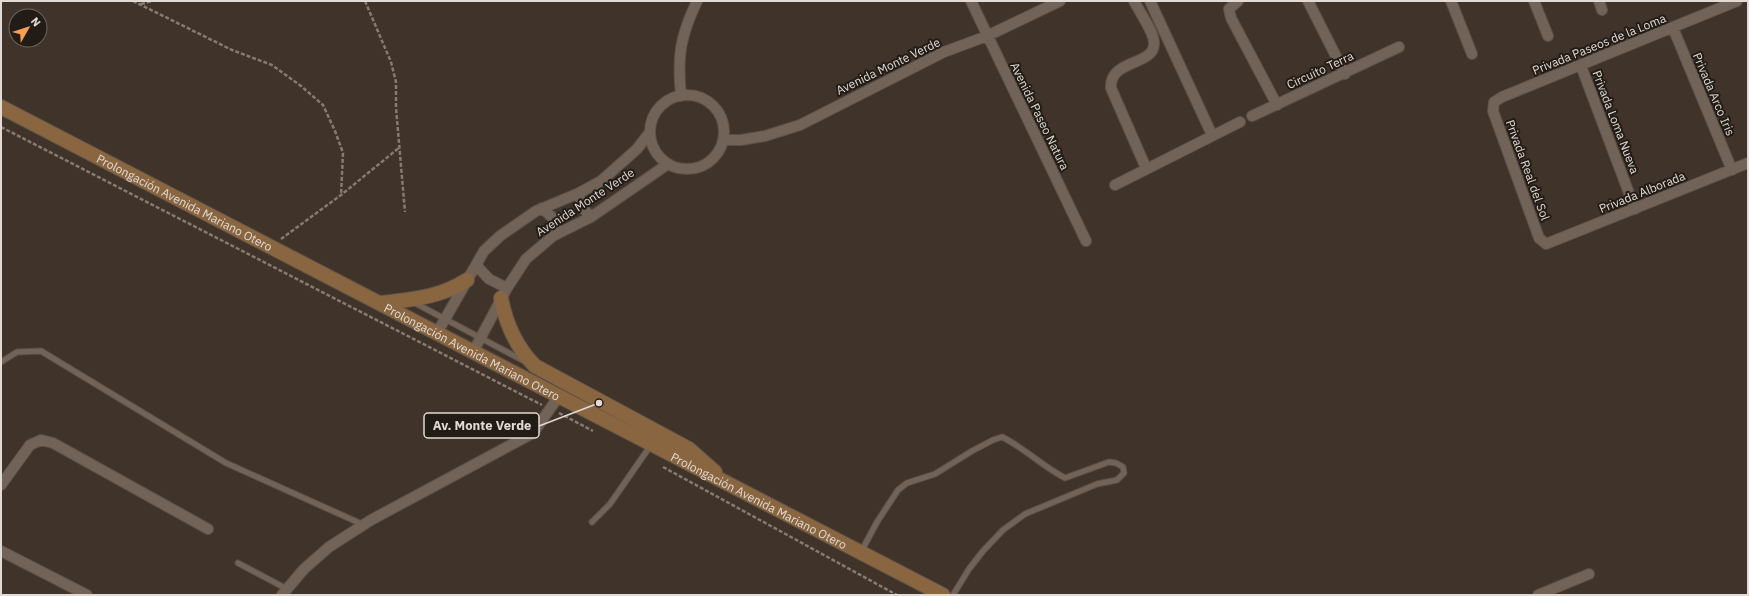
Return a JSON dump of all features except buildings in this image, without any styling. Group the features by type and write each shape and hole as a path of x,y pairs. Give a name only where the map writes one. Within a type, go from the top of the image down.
{"street":[{"path":"680,96 679,53 683,34 697,1"},
{"name":"Avenida Paseo Natura","path":"971,1 1086,241"},
{"name":"Avenida Monte Verde","path":"724,140 741,140 765,136 800,125 944,52 987,36 1060,1"},
{"path":"1134,1 1154,38 1154,46 1147,56 1118,71 1112,80 1111,88 1146,168"},
{"path":"1150,1 1212,135"},
{"path":"1238,1 1229,9 1231,18 1277,105"},
{"path":"1308,1 1345,74"},
{"path":"1451,1 1472,54"},
{"path":"1534,1 1548,36"},
{"name":"Privada Paseos de la Loma","path":"1494,102 1502,97 1737,1"},
{"name":"Privada Arco Iris","path":"1673,28 1732,170"},
{"name":"Circuito Terra","path":"1252,116 1399,48"},
{"name":"Privada Loma Nueva","path":"1581,66 1635,209"},
{"path":"688,95 702,98 714,107 722,119 724,140 717,154 712,160 698,168 683,169 668,164 655,151 651,139 651,125 657,111 667,101 680,96 688,95"},
{"name":"Privada Real del Sol","path":"1494,102 1493,111 1539,238 1546,244"},
{"name":"Prolongación Avenida Mariano Otero","path":"1,107 381,303 726,484 943,595"},
{"path":"1114,185 1240,122"},
{"name":"Avenida Monte Verde","path":"436,333 484,251 500,236 520,221 542,208 579,193 601,181 637,149 650,132"},
{"name":"Privada Alborada","path":"1546,244 1748,163"},
{"name":"Avenida Monte Verde","path":"473,352 504,293 526,259 540,246 557,234 591,217 668,164"},
{"path":"579,193 581,206 591,217"},
{"path":"542,208 554,219 557,234"},
{"path":"476,265 504,293 505,318 512,337 524,356 535,366 689,448 726,484"},
{"path":"381,303 440,294 467,280"},
{"path":"284,592 304,569 329,547 364,524 533,433 549,408 559,396"},
{"path":"1,485 30,445 41,440 53,443 208,529"},
{"path":"1,551 87,595"},
{"path":"1538,595 1563,590 1589,574"}],"lane":[{"path":"408,300 535,366"},
{"path":"1,362 16,352 41,351 226,463 364,524"},
{"path":"861,553 877,522 898,490 907,483 935,474 972,451 997,438 1002,437 1011,441 1047,468 1064,478 1109,462 1116,463 1123,468 1124,473 1117,480 1097,484 1038,508 1019,518 1003,530 983,551 969,569 953,595"},
{"path":"592,522 610,504 652,444"},
{"path":"238,563 284,592"}],"path":[{"path":"133,1 232,50 272,65 301,86 323,105 336,130 343,153 341,195"},
{"path":"140,4 152,1"},
{"path":"364,1 391,62 396,82 396,108 405,212"},
{"path":"1,128 596,432"},
{"path":"271,246 341,195 400,147"},
{"path":"644,456 898,595"}],"place":[{"name":"Av. Monte Verde","path":"599,403"}]}
